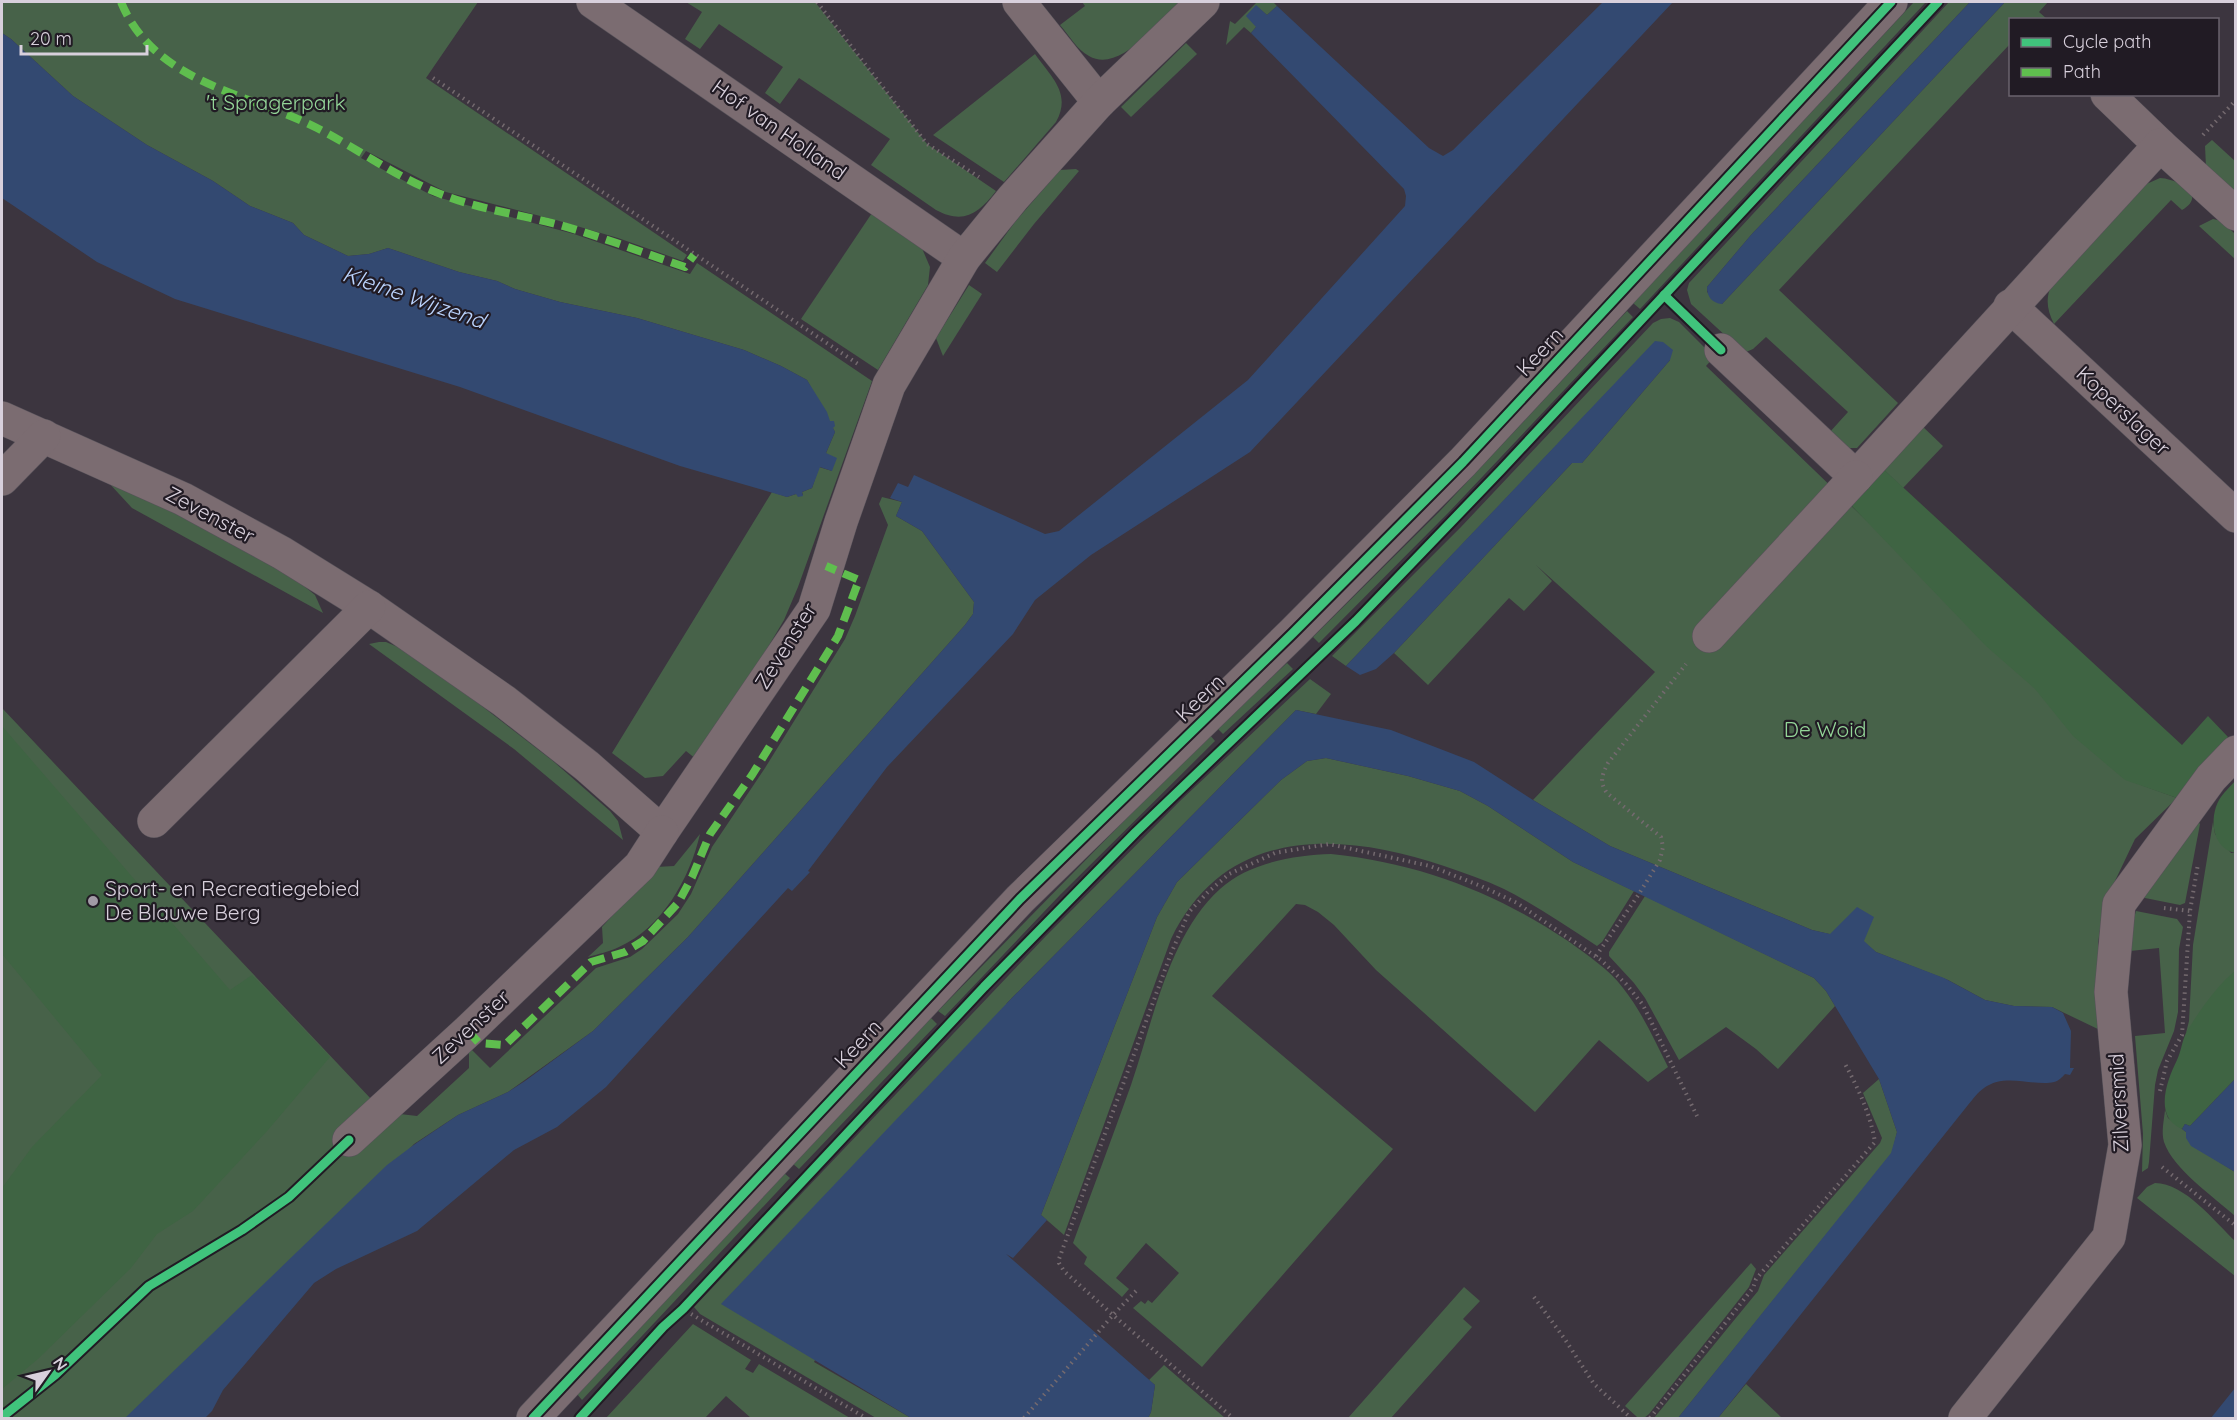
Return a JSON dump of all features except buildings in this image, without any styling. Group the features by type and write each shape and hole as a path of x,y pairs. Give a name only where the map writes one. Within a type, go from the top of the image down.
{"street":[{"name":"Hof van Holland","path":"593,2 964,258"},
{"path":"1019,2 1099,102"},
{"path":"889,385 964,258 1013,198 1099,102 1203,2"},
{"name":"Keern","path":"533,1419 1020,899 1293,633 1463,462 1891,2"},
{"path":"2109,96 2235,214"},
{"path":"1709,636 2010,306 2169,154"},
{"name":"Koperslager","path":"2010,306 2235,516"},
{"path":"1721,350 1856,477"},
{"name":"Zevenster","path":"349,1140 468,1031 640,866 814,609 889,385"},
{"name":"Zevenster","path":"2,418 183,499 282,553 369,607 504,701 587,766 662,832"},
{"path":"2,479 44,436"},
{"path":"154,821 369,607"},
{"name":"Zilversmid","path":"1965,1419 2109,1237 2125,1145 2111,992 2119,904 2227,760"}],"path":[{"path":"817,2 927,144 1013,198"},
{"path":"433,78 889,385"},
{"path":"2169,154 2235,100"},
{"path":"1596,956 1660,860 1663,848 1661,837 1607,794 1602,786 1601,778 1608,763 1709,636"},
{"path":"1233,1419 1113,1315 1064,1271 1059,1263 1170,956 1189,912 1229,874 1275,853 1329,844 1430,866 1481,885 1517,903 1596,956 1626,984 1643,1005 1697,1116"},
{"path":"2160,1102 2167,1061 2182,1035 2190,911 2199,855"},
{"path":"1650,1419 1753,1288 1756,1279 1875,1142 1872,1124 1861,1094 1844,1062"},
{"path":"2161,1158 2162,1169 2235,1226"},
{"path":"1024,1419 1136,1291"},
{"path":"1534,1297 1594,1384 1631,1419"},
{"path":"691,1300 679,1312 866,1419"}],"green space":[{"name":"'t Spragerpark","path":"2,2 478,2 426,78 687,255 683,261 618,238 446,192 366,151 361,158 433,196 574,234 690,274 697,263 872,381 784,620 696,759 686,751 663,776 645,778 612,753 772,492 787,497 796,494 803,495 802,492 812,488 819,467 832,471 826,453 835,432 807,380 744,350 637,318 560,302 388,248 369,254 348,256 304,235 293,223 250,206 213,181 147,145 73,96 2,33"},
{"path":"686,2 815,2 927,144 996,191 977,211 970,214 955,216 936,210 871,165 890,139 799,78 780,104 765,93 783,67 719,24 700,49 685,39 702,12"},
{"path":"1082,2 1179,2 1150,32 1126,52 1101,60 1081,50 1060,25 1085,6"},
{"path":"1257,2 1273,2 1277,6 1267,15 1256,6 1256,27 1251,33 1244,27 1226,45 1230,21 1235,24"},
{"path":"1914,2 1926,2 1640,309 1633,303"},
{"path":"1949,2 1970,2 1751,235 1707,287 1707,292 1722,304 2005,2 2048,2 2039,12 2046,18 2009,18 2009,45 1779,290 1898,403 1857,448 1847,448 1829,433 1848,412 1766,337 1753,349 1746,352 1740,349 1691,304 1687,290 1689,283"},
{"path":"1186,43 1197,54 1131,117 1121,107"},
{"path":"1035,54 1058,86 1062,102 1060,112 1056,122 1004,182 933,135"},
{"path":"2212,140 2235,161 2235,194 2206,167 2205,146"},
{"path":"1076,169 1079,171 997,272 985,263 1015,222 1060,170"},
{"path":"2160,178 2175,181 2188,189 2192,199 2189,204 2182,210 2171,200 2054,324 2048,304 2048,294 2052,284 2142,186"},
{"path":"872,213 921,246 930,267 928,285 878,370 801,319"},
{"path":"2213,219 2222,221 2235,234 2235,259 2199,226"},
{"path":"969,285 982,294 943,356 936,338"},
{"path":"1627,311 1633,317 1450,511 1319,643 1313,637 1439,512"},
{"name":"De Woid","path":"1670,318 1679,322 1714,357 1706,366 2141,785 2177,798 2135,839 2104,904 2098,943 2102,1031 2052,1007 2014,1006 1985,1000 1948,980 1876,952 1864,942 1812,930 1610,846 1533,800 1655,672 1536,565 1552,581 1524,611 1509,598 1428,685 1394,653 1572,463 1582,463 1670,360 1655,342 1346,666 1332,656 1461,527 1653,323"},
{"path":"1921,425 1943,446 1903,488 1880,466"},
{"path":"1880,466 2182,745 2208,716 2228,737 2177,798 2125,780 2073,736 2035,689 1986,646 1848,502"},
{"path":"108,482 188,518 299,582 315,595 323,613 132,508"},
{"name":"Sport- en Recreatiegebied De Blauwe Berg","path":"882,497 902,502 896,516 922,531 974,602 973,614 688,937 593,1031 508,1092 458,1115 414,1144 162,1418 2,1418 2,708 389,1118 400,1114 417,1116 469,1068 469,1050 471,1049 490,1068 596,968 630,957 642,949 678,914 691,894 712,847 765,768 845,639 888,525 879,504"},
{"path":"386,642 400,648 443,676 553,761 610,811 618,821 623,840 514,749 369,644"},
{"path":"1287,663 1293,669 1223,734 1217,728"},
{"path":"1310,679 1331,694 1316,714 1296,710 1007,1003 814,1362 911,1418 876,1418 700,1314 694,1307 1045,937 1180,801"},
{"path":"2,726 230,990 252,975 330,1057 268,1130 193,1211 157,1234 131,1268 38,1359 2,1389 2,1188 32,1147 102,1075 2,954"},
{"path":"1209,734 1215,741 1060,895 945,1016 938,1011"},
{"path":"1326,758 1408,776 1460,791 1488,806 1573,862 1634,891 1602,942 1597,946 1516,895 1474,877 1405,854 1366,847 1327,844 1290,847 1254,857 1222,875 1194,902 1171,939 1064,1235 1041,1215 1157,917 1177,882 1281,780 1307,761"},
{"path":"2235,781 2235,853 2227,850 2217,839 2214,815 2219,800"},
{"path":"2198,821 2200,824 2185,903 2180,905 2140,897"},
{"path":"2213,822 2215,834 2231,853 2235,853 2235,971 2186,1033 2189,1021 2193,945"},
{"path":"700,834 689,868 672,900 661,914 648,928 634,938 615,949 588,957 603,943 602,927 656,867 674,866"},
{"path":"1331,854 1394,864 1455,882 1512,908 1568,941 1604,968 1630,997 1668,1067 1648,1082 1599,1040 1535,1112 1376,970 1334,925 1318,912 1305,905 1296,904 1212,996 1393,1149 1202,1367 1133,1308 1141,1301 1145,1304 1148,1300 1152,1303 1179,1273 1146,1243 1116,1278 1129,1289 1122,1297 1084,1264 1087,1257 1073,1243 1131,1085 1155,1007 1175,954 1202,908 1231,880 1258,867 1302,856"},
{"path":"1645,896 1814,978 1826,991 1835,1006 1778,1069 1726,1027 1679,1060 1645,998 1609,956 1609,952"},
{"path":"2136,911 2177,919 2183,927 2179,949 2178,1012 2174,1031 2158,1070 2149,1162 2148,1168 2142,1172 2143,1134 2135,1036 2165,1033 2159,948 2130,951 2131,929"},
{"path":"2235,971 2235,1079 2190,1126 2185,1124 2182,1129 2173,1123 2165,1107 2169,1078 2191,1025 2215,991"},
{"path":"931,1018 937,1024 799,1169 792,1163"},
{"path":"1879,1079 1897,1132 1892,1153 1678,1418 1654,1418 1758,1291 1764,1275 1880,1143 1882,1138 1863,1093"},
{"path":"2165,1110 2168,1118 2186,1132 2192,1145 2235,1172 2235,1216 2185,1172 2169,1152 2163,1134"},
{"path":"784,1173 790,1178 582,1400 577,1394"},
{"path":"2155,1183 2177,1189 2188,1196 2235,1241 2235,1276 2137,1198 2147,1187"},
{"path":"1751,1263 1756,1269 1749,1287 1649,1414 1644,1418 1637,1417 1625,1406"},
{"path":"1464,1287 1480,1301 1463,1319 1472,1327 1391,1418 1348,1418"},
{"path":"693,1324 751,1360 745,1369 753,1373 759,1364 850,1418 751,1418 726,1396 705,1418 606,1418"},
{"path":"1164,1365 1225,1418 1148,1418 1155,1385 1149,1380"},
{"path":"1746,1384 1782,1418 1718,1418"}],"water":[{"path":"1603,2 1673,2 1250,452 1091,555 1035,600 1013,634 887,767 808,871 810,872 792,891 788,888 606,1087 557,1127 514,1150 417,1231 336,1269 314,1283 223,1390 212,1411 205,1418 125,1418 387,1165 458,1115 508,1092 525,1081 593,1031 688,937 965,625 973,614 974,602 922,531 896,516 902,502 890,498 898,483 908,487 914,475 1045,534 1059,531 1248,380 1405,206 1404,189 1251,33 1256,27 1246,16 1256,5 1267,15 1277,6 1429,148 1443,156 1453,150"},
{"path":"1970,2 2005,2 1722,304 1713,301 1709,297 1707,287 1751,235"},
{"name":"Kleine Wijzend","path":"2,33 73,96 147,145 213,181 250,206 293,223 304,235 348,256 369,254 388,248 560,302 637,318 744,350 781,366 807,380 830,421 834,421 835,432 826,453 837,458 832,471 820,467 812,488 802,492 803,496 798,497 796,494 787,497 680,466 460,387 175,299 97,262 2,198"},
{"path":"1655,341 1663,342 1673,350 1670,360 1582,463 1572,463 1394,653 1376,669 1360,675 1346,666"},
{"path":"1296,710 1391,730 1474,762 1610,846 1812,930 1830,934 1857,907 1874,917 1864,941 1876,952 1944,978 1985,1000 2014,1006 2052,1007 2063,1013 2071,1031 2070,1068 2074,1068 2070,1075 2065,1074 2054,1082 2010,1080 1992,1083 1984,1088 1718,1418 1678,1418 1891,1153 1897,1132 1879,1079 1826,991 1814,978 1573,862 1488,806 1460,791 1408,776 1326,758 1307,761 1281,780 1177,882 1157,917 1041,1215 1047,1220 1013,1258 1006,1254 1155,1385 1148,1418 911,1418 721,1304 1007,1003"},
{"path":"2235,1079 2235,1172 2191,1146 2186,1138 2186,1132 2182,1129 2185,1124 2190,1126"},
{"path":"2235,1388 2235,1418 2211,1418"}],"marked path":[{"path":"121,2 136,29 156,51 179,68 205,82 317,128 429,189 474,205 576,230 685,267 694,255"},
{"path":"468,1031 479,1043 505,1045 591,962 625,952 643,941 678,903 710,834 752,775 838,636 859,580 826,566"}],"cycle path":[{"path":"533,1418 1020,899 1293,633 1463,462 1891,2"},
{"path":"580,1418 984,987 1136,832 1356,621 1501,470 1938,2"},
{"path":"1664,295 1721,350"},
{"path":"2,1417 55,1375 149,1286 242,1230 289,1197 349,1140"}],"place":[{"name":"Sport- en Recreatiegebied De Blauwe Berg","path":"93,901"}]}
